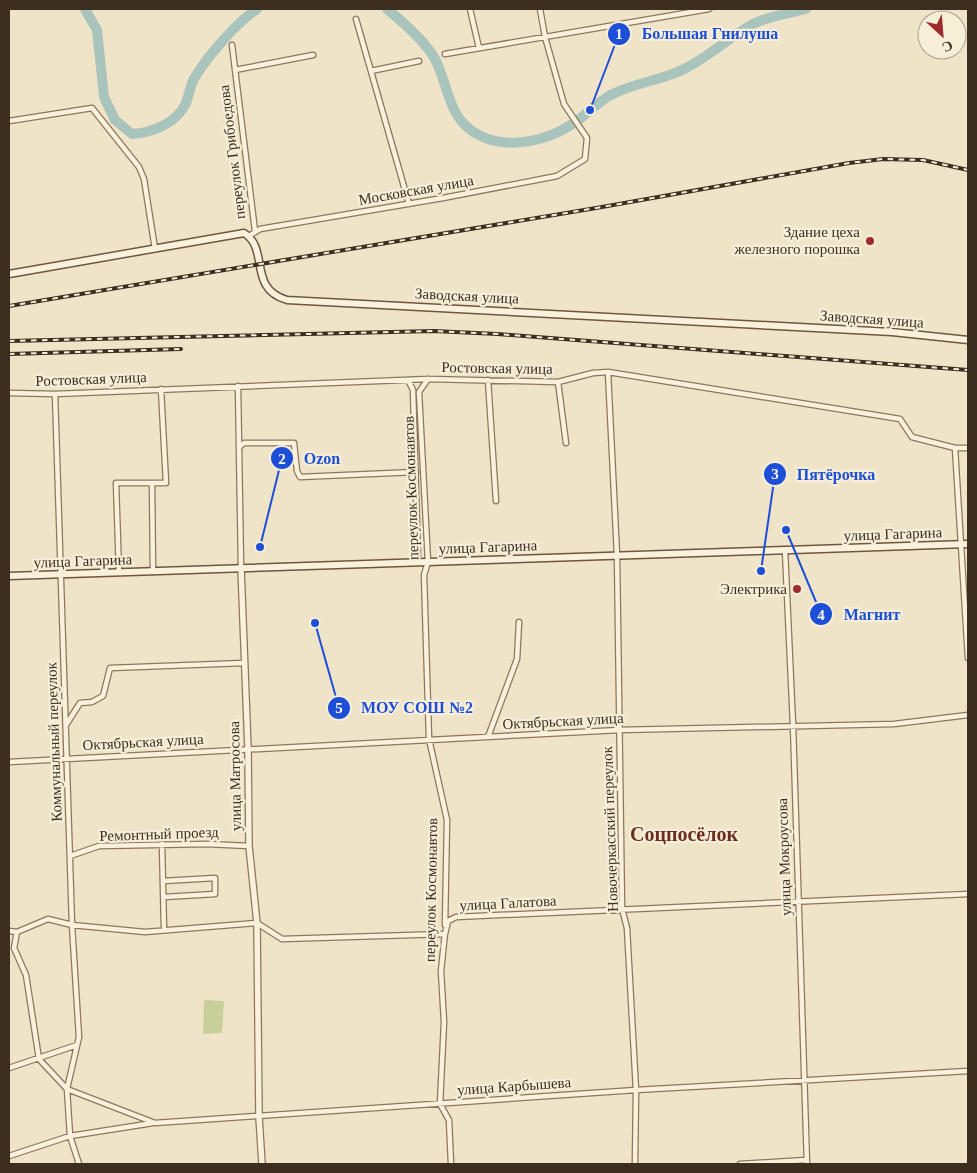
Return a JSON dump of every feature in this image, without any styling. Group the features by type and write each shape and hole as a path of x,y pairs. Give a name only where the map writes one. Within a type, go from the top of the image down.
{"main road":[{"path":"9,274 238,233 249,236"},
{"name":"Заводская улица","path":"249,236 268,288 280,298 296,301 892,332 968,340"},
{"name":"улица Гагарина","path":"9,576 965,544"}],"street":[{"path":"470,9 479,48"},
{"path":"540,9 545,37"},
{"path":"445,54 710,9"},
{"path":"356,19 408,204"},
{"name":"Московская улица","path":"249,236 255,231 557,176 585,158 586,138 564,104 545,37"},
{"name":"переулок Грибоедова","path":"232,45 255,231"},
{"name":"переулок Грибоедова","path":"235,70 313,55"},
{"path":"371,71 419,60"},
{"path":"9,121 92,108 139,167 144,179 155,249"},
{"name":"Ростовская улица","path":"9,393 55,394 408,380 558,382 593,373 608,372 900,419 912,437 955,448 968,448"},
{"name":"Новочеркасский переулок","path":"608,372 617,555 622,909 627,928 636,1090 635,1164"},
{"path":"408,380 413,390 418,562"},
{"name":"переулок Космонавтов","path":"428,380 419,392 428,562 424,575 429,739 447,820 445,934 441,971 444,1022 440,1104 449,1120 451,1164"},
{"path":"488,380 496,501"},
{"path":"558,382 566,443"},
{"name":"улица Матросова","path":"238,386 249,846 257,923 259,1117 262,1164"},
{"path":"119,572 116,483 166,482 161,389"},
{"name":"Коммунальный переулок","path":"55,394 72,925 79,1037 67,1088 70,1136 79,1164"},
{"path":"239,447 244,443 294,443 297,471 300,477 416,472"},
{"path":"955,448 965,544 968,658"},
{"path":"152,483 153,572"},
{"name":"улица Мокроусова","path":"785,550 806,1079 806,1162"},
{"path":"488,737 517,659 520,622"},
{"path":"66,726 80,703 92,702 103,696 110,668 244,663"},
{"name":"Октябрьская улица","path":"9,762 620,730 894,724 968,715"},
{"path":"162,844 164,930"},
{"name":"Ремонтный проезд","path":"70,856 100,846 162,844 249,846"},
{"path":"163,881 216,878 215,894 164,897"},
{"name":"улица Галатова","path":"445,934 448,921 456,917 968,894"},
{"path":"9,931 18,932 48,919 72,925 145,932 257,923 282,938 445,934"},
{"path":"18,932 14,948 26,975 38,1059 67,1088"},
{"path":"9,1068 77,1045"},
{"name":"улица Карбышева","path":"67,1088 155,1123 806,1079 968,1072"},
{"path":"9,1156 70,1136 155,1123"},
{"path":"740,1164 806,1162"}],"green space":[{"path":"204,1000 224,1001 222,1033 203,1034"}],"waterway":[{"path":"85,9 97,30 104,97 115,120 132,134 156,129 177,116 186,103 193,80 207,59 223,40 257,9"},
{"path":"387,9 414,33 432,54 460,120 478,135 492,140 507,142 522,142 552,135 578,120 611,95 673,74 692,65 755,23 806,9"}],"railway":[{"path":"9,306 602,207 849,163 883,159 923,160 968,170"},
{"path":"9,341 434,331 497,334 968,370"},
{"path":"9,354 181,349"}],"place":[{"name":"Большая Гнилуша","path":"590,110"},
{"name":"Здание цеха железного порошка","path":"870,241"},
{"name":"Магнит","path":"786,530"},
{"name":"Ozon","path":"260,547"},
{"name":"Пятёрочка","path":"761,571"},
{"name":"Электрика","path":"797,589"},
{"name":"МОУ СОШ №2","path":"315,623"}],"district":[{"name":"Соцпосёлок","path":"684,834"}]}
